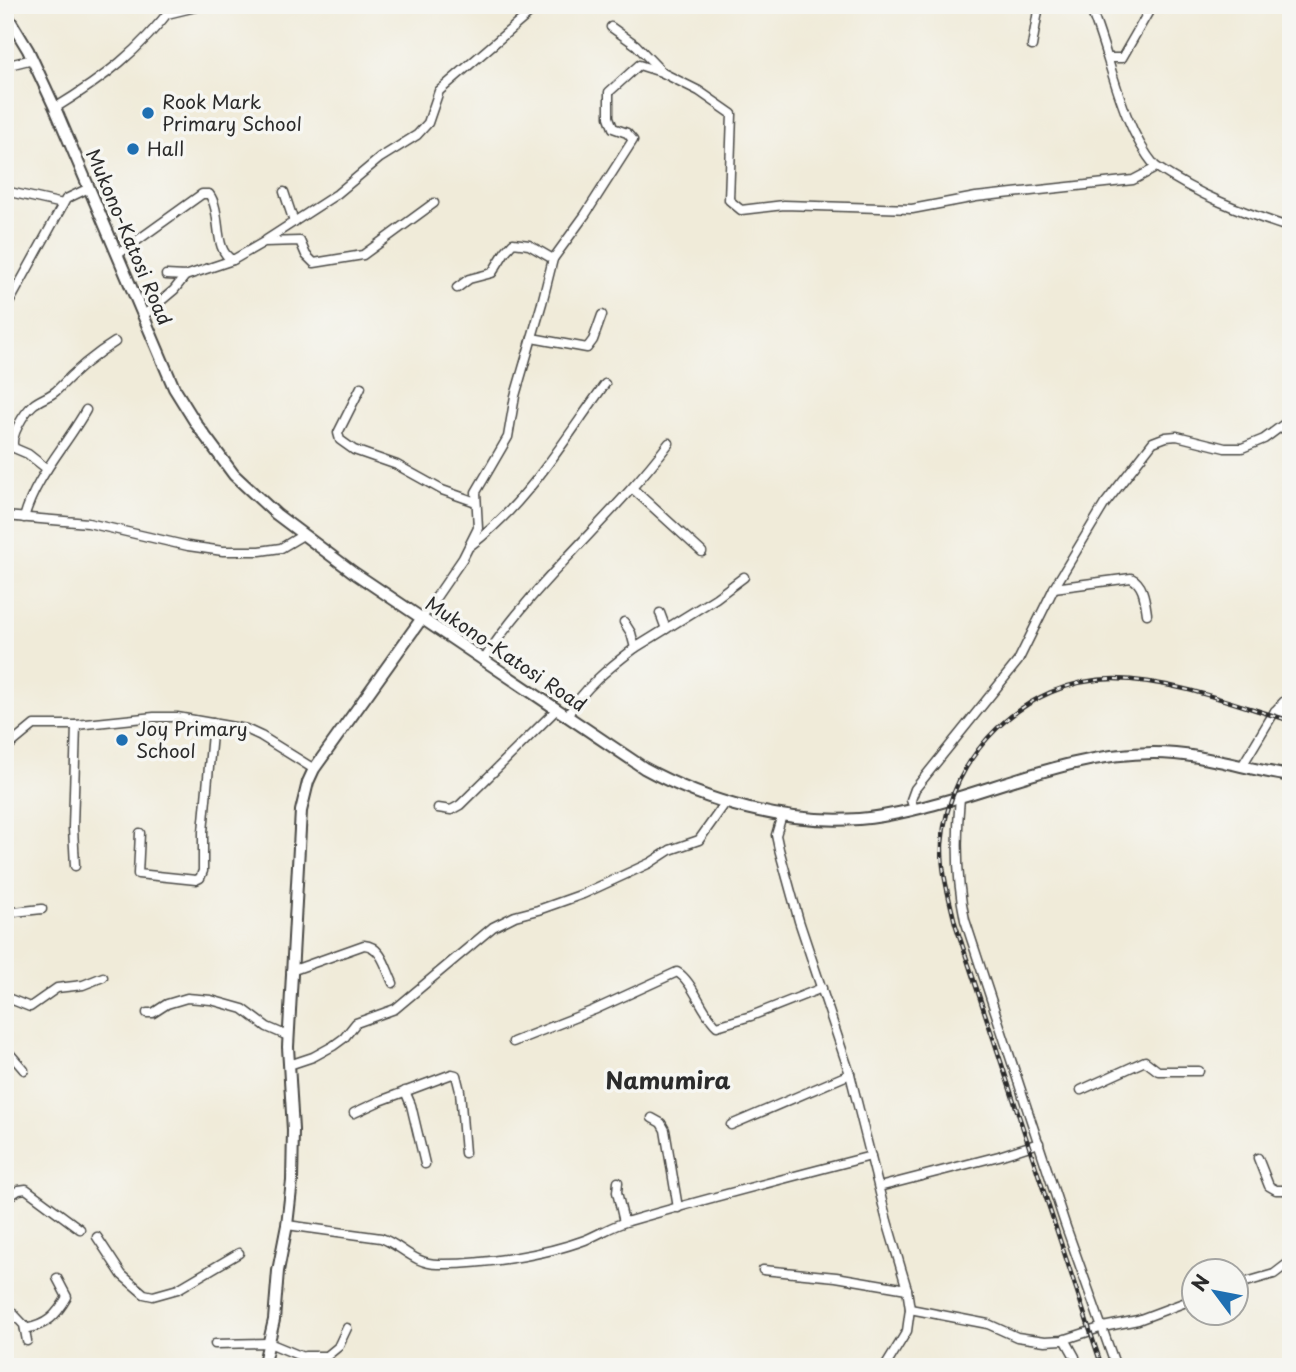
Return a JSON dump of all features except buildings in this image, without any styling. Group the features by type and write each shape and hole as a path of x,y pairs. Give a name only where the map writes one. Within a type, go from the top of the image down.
{"main road":[{"name":"Mukono-Katosi Road","path":"5,12 33,60 55,108 174,388 212,447 234,475 303,535 483,661 668,781 726,802 782,815 848,819 886,816 960,797 1055,767 1126,755 1154,753 1186,756 1291,776"},
{"path":"263,1367 274,1320 294,1154 288,1035 300,811 304,792 314,769 422,618"}],"street":[{"path":"55,108 89,87 127,58 144,43 174,5"},
{"path":"167,14 204,5"},
{"path":"1032,46 1039,5"},
{"path":"1089,5 1125,111 1148,158 1155,166 1207,197 1236,210 1291,228"},
{"path":"1108,58 1122,58 1150,5"},
{"path":"166,275 185,276 233,260 294,222 424,128 439,91 538,6"},
{"path":"611,27 636,45 663,73"},
{"path":"5,66 33,60"},
{"path":"422,618 478,528 476,492 508,437 514,396 553,259 633,140 627,133 613,128 609,117 609,92 639,65 663,73 699,91 732,114 729,200 741,210 784,205 912,209 976,197 1133,180 1155,166"},
{"path":"5,310 63,204 69,196 89,188"},
{"path":"5,191 63,204"},
{"path":"284,192 294,222"},
{"path":"117,256 191,200 206,194 215,202 222,249 227,257 233,260"},
{"path":"264,242 300,241 306,255 314,263 355,257 369,251 434,203"},
{"path":"457,288 469,279 492,273 513,243 529,245 553,259"},
{"path":"143,316 185,276"},
{"path":"532,338 587,348 593,340 602,315"},
{"path":"47,469 28,454 14,449 13,438 35,403 52,394 74,372 115,342"},
{"path":"468,548 511,509 605,384"},
{"path":"361,387 338,433 345,445 397,464 442,489 476,502"},
{"path":"24,518 47,469 86,410"},
{"path":"914,809 911,800 915,789 1018,661 1054,588 1104,505 1153,442 1177,436 1225,448 1242,448 1264,439 1291,419"},
{"path":"483,661 516,615 633,489 669,443"},
{"path":"633,489 702,552"},
{"path":"5,516 88,523 188,547 223,551 281,548 303,535"},
{"path":"567,717 574,705 599,678 635,648 744,577"},
{"path":"1054,588 1131,578 1138,581 1142,589 1147,614"},
{"path":"660,613 666,629"},
{"path":"624,622 631,633 635,648"},
{"path":"1242,766 1276,711 1291,694"},
{"path":"438,808 452,810 460,805 556,710"},
{"path":"1276,711 1291,715"},
{"path":"5,749 34,724 76,725 164,716 237,726 261,736 314,769"},
{"path":"140,833 138,874 200,878 203,870 203,832 213,723"},
{"path":"75,866 73,828 76,725"},
{"path":"960,797 956,851 958,885 965,920 1065,1224 1116,1367"},
{"path":"289,1065 313,1057 333,1046 344,1038 356,1023 394,1009 493,927 515,916 538,911 583,894 650,863 670,850 699,841 726,802"},
{"path":"782,815 776,835 779,849 850,1074 908,1289 910,1309 907,1331 885,1367"},
{"path":"5,913 42,909"},
{"path":"291,971 370,945 378,951 393,983"},
{"path":"513,1042 594,1010 677,972 683,975 695,998 717,1026 740,1020 822,988"},
{"path":"5,998 30,1007 57,988 83,985 103,977"},
{"path":"147,1013 153,1013 167,1004 187,998 211,1000 243,1009 267,1027 288,1035"},
{"path":"5,1048 24,1070"},
{"path":"1081,1090 1145,1061 1158,1071 1199,1071"},
{"path":"354,1113 405,1091 452,1074 456,1075 461,1100 465,1153"},
{"path":"731,1125 850,1074"},
{"path":"405,1091 425,1164"},
{"path":"652,1118 661,1123 664,1130 678,1208"},
{"path":"879,1186 999,1156 1039,1143"},
{"path":"287,1225 381,1238 420,1261 436,1264 499,1259 541,1252 586,1240 624,1223 871,1156"},
{"path":"1258,1158 1269,1186 1276,1190 1291,1190"},
{"path":"618,1182 617,1192 624,1223"},
{"path":"5,1199 19,1190 26,1189 80,1229"},
{"path":"97,1237 122,1275 144,1294 153,1296 178,1289 239,1253"},
{"path":"1250,1281 1273,1274 1289,1264"},
{"path":"763,1270 836,1277 908,1289"},
{"path":"25,1329 40,1326 56,1316 67,1297 57,1278"},
{"path":"5,1305 25,1329 27,1341"},
{"path":"910,1309 988,1324 1012,1336 1045,1340 1065,1339 1138,1320 1180,1305"},
{"path":"305,1356 327,1356 338,1347 347,1328"},
{"path":"1065,1339 1075,1357 1076,1367"},
{"path":"215,1344 270,1343 320,1364 333,1364"}],"railway":[{"path":"1102,1367 955,923 942,854 947,812 959,781 976,753 997,728 1022,708 1050,692 1081,682 1136,680 1181,688 1291,721"}],"place":[{"name":"Rook Mark Primary School","path":"148,113"},
{"name":"Hall","path":"133,149"},
{"name":"Joy Primary School","path":"122,740"}],"district":[{"name":"Namumira","path":"668,1081"}]}
